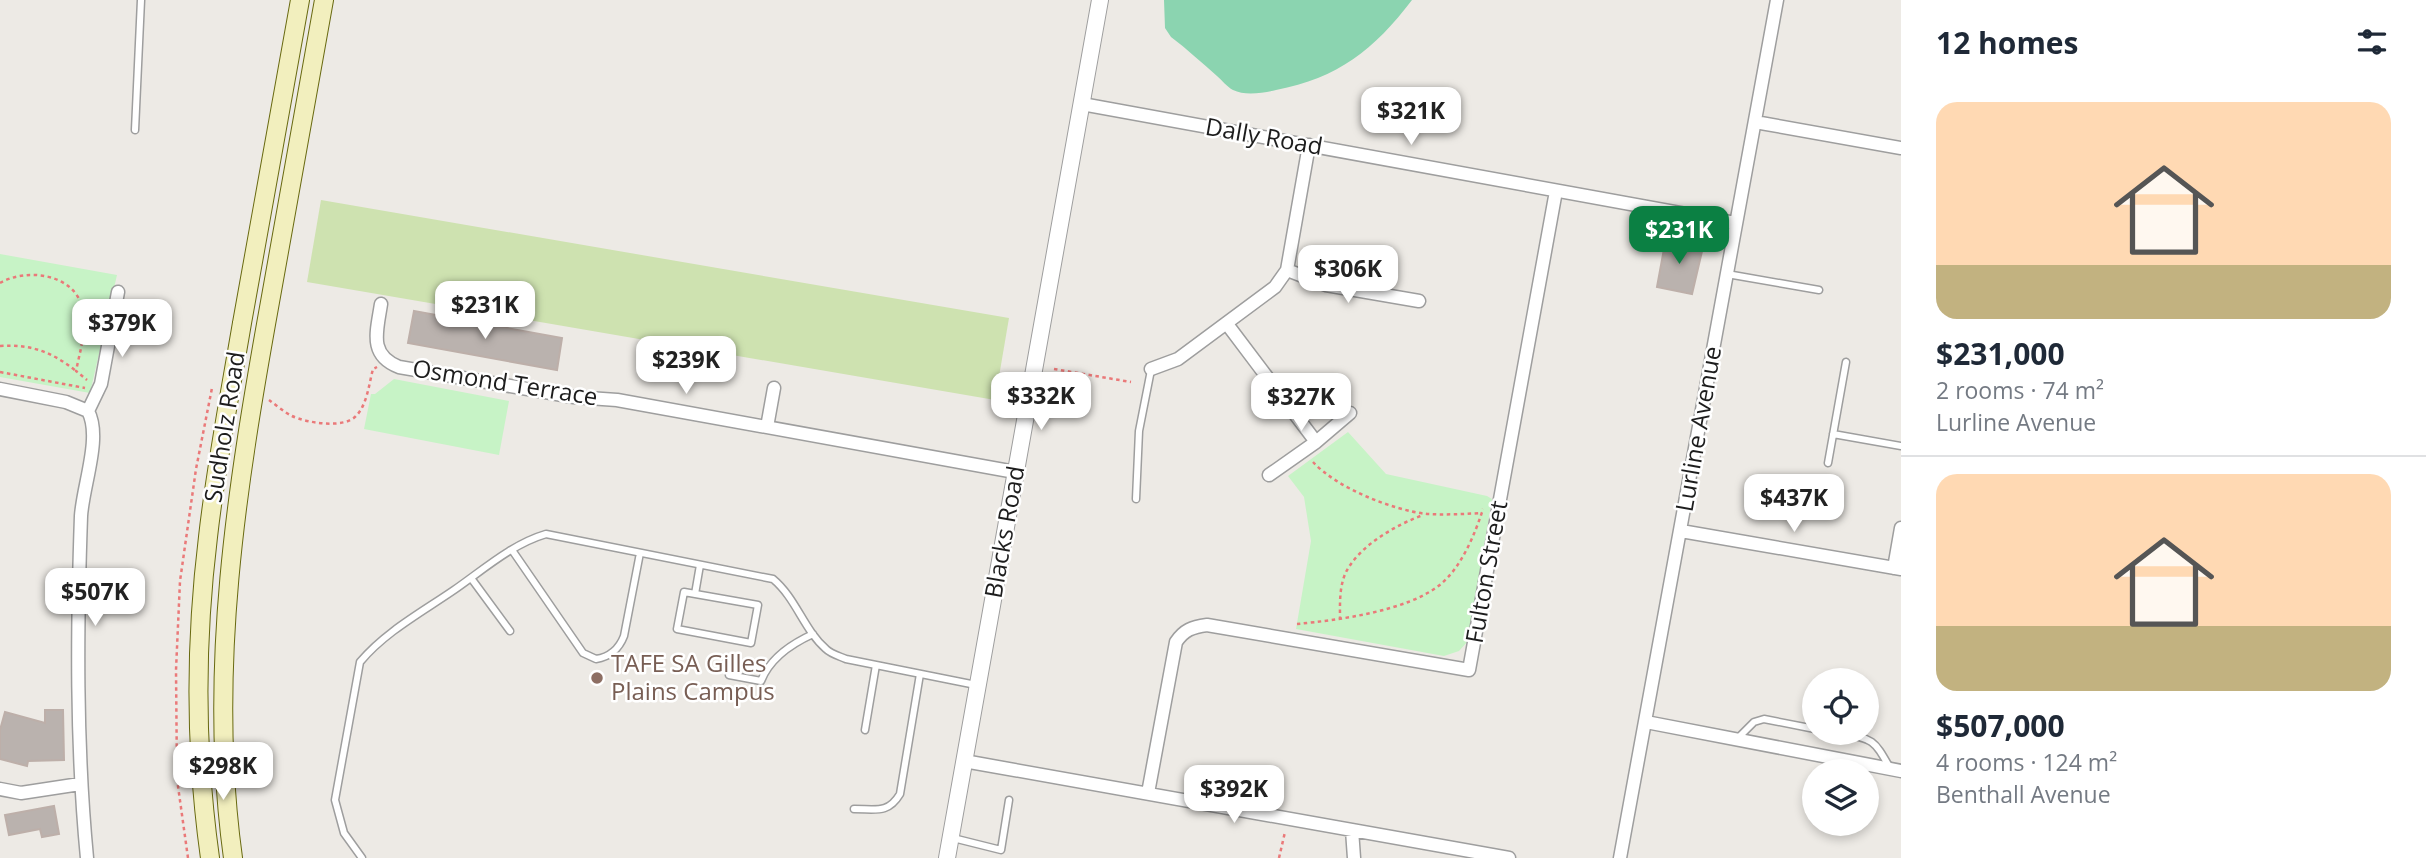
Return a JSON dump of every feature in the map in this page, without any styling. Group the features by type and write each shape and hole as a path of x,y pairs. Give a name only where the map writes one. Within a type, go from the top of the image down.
{"main road":[{"name":"Sudholz Road","path":"210,858 205,824 198,716 199,643 208,537 230,391 299,0"},
{"name":"Sudholz Road","path":"233,858 224,768 223,684 224,626 231,557 253,396 324,0"}],"street":[{"name":"Blacks Road","path":"947,858 1100,0"},
{"name":"Lurline Avenue","path":"1620,858 1777,0"},
{"name":"Dally Road","path":"1082,104 1735,223"},
{"path":"1755,121 1901,148"},
{"path":"1151,369 1178,359 1227,324 1275,287 1287,270 1309,145"},
{"name":"Fulton Street","path":"1148,793 1176,642 1183,632 1195,627 1207,625 1469,670 1556,191"},
{"path":"1287,270 1326,285 1419,301"},
{"path":"88,411 101,384 118,292"},
{"name":"Osmond Terrace","path":"381,304 376,338 380,354 386,362 399,367 547,393 617,400 1015,472"},
{"path":"1227,324 1316,442"},
{"path":"767,426 774,388"},
{"path":"0,389 66,402 88,411 93,420 94,433 82,507 78,610 80,784 87,858"},
{"path":"1269,475 1316,442 1350,413"},
{"path":"1681,531 1897,569 1901,528"},
{"path":"1646,722 1895,770"},
{"path":"964,761 1509,858"},
{"path":"0,789 22,793 80,784"},
{"path":"1352,830 1354,858"}],"lane":[{"path":"135,130 141,0"},
{"path":"1726,274 1819,290"},
{"path":"1828,463 1846,362"},
{"path":"1136,499 1139,431 1151,369"},
{"path":"1833,433 1901,446"},
{"path":"362,858 344,833 335,800 360,662 374,645 527,539 545,534 773,579 784,588 827,651 846,659 978,685"},
{"path":"512,550 583,653 596,659 620,646 640,553"},
{"path":"695,594 701,565"},
{"path":"471,578 510,631"},
{"path":"684,592 695,594 758,605 751,643 677,629 684,592"},
{"path":"729,675 761,681 769,665 783,651 813,634"},
{"path":"865,730 876,665"},
{"path":"854,808 883,810 891,807 900,794 920,674"},
{"path":"1736,740 1754,722 1764,719 1802,726"},
{"path":"1876,745 1895,770"},
{"path":"951,838 1001,850 1010,800"}],"path":[{"path":"0,284 23,274 37,275 65,284 75,293 82,305 84,318 76,370"},
{"path":"0,346 30,346 42,349 76,370 89,384"},
{"path":"266,398 292,416 336,425 350,422 358,415 363,404 373,369 386,362"},
{"path":"1054,369 1131,382"},
{"path":"0,372 92,390"},
{"path":"1311,460 1320,469 1367,496 1402,509 1427,513 1482,513"},
{"path":"1297,625 1340,620 1410,601 1436,588 1455,569 1476,531 1485,504"},
{"path":"1340,620 1339,597 1345,574 1355,558 1395,528 1427,513"},
{"path":"1279,858 1285,832"}],"green space":[{"path":"1164,0 1412,0 1369,47 1336,69 1298,85 1248,93 1231,89 1171,37 1165,28"},
{"path":"321,200 1009,318 995,400 307,282"},
{"path":"0,254 117,275 90,393 0,377"},
{"path":"394,379 509,401 499,455 364,429 371,394 375,394"},
{"path":"1348,432 1386,474 1492,499 1468,641 1459,651 1444,656 1296,629 1311,541 1304,497 1288,476"}],"building":[{"path":"1666,238 1691,241 1690,245 1703,247 1692,294 1657,287"},
{"path":"414,311 562,338 557,370 408,343"},
{"path":"45,710 63,710 64,760 28,761 27,766 0,759 0,730 5,712 45,723"},
{"path":"54,806 59,834 42,837 40,829 9,835 5,815"}],"place":[{"name":"TAFE SA Gilles Plains Campus","path":"597,678"}]}
